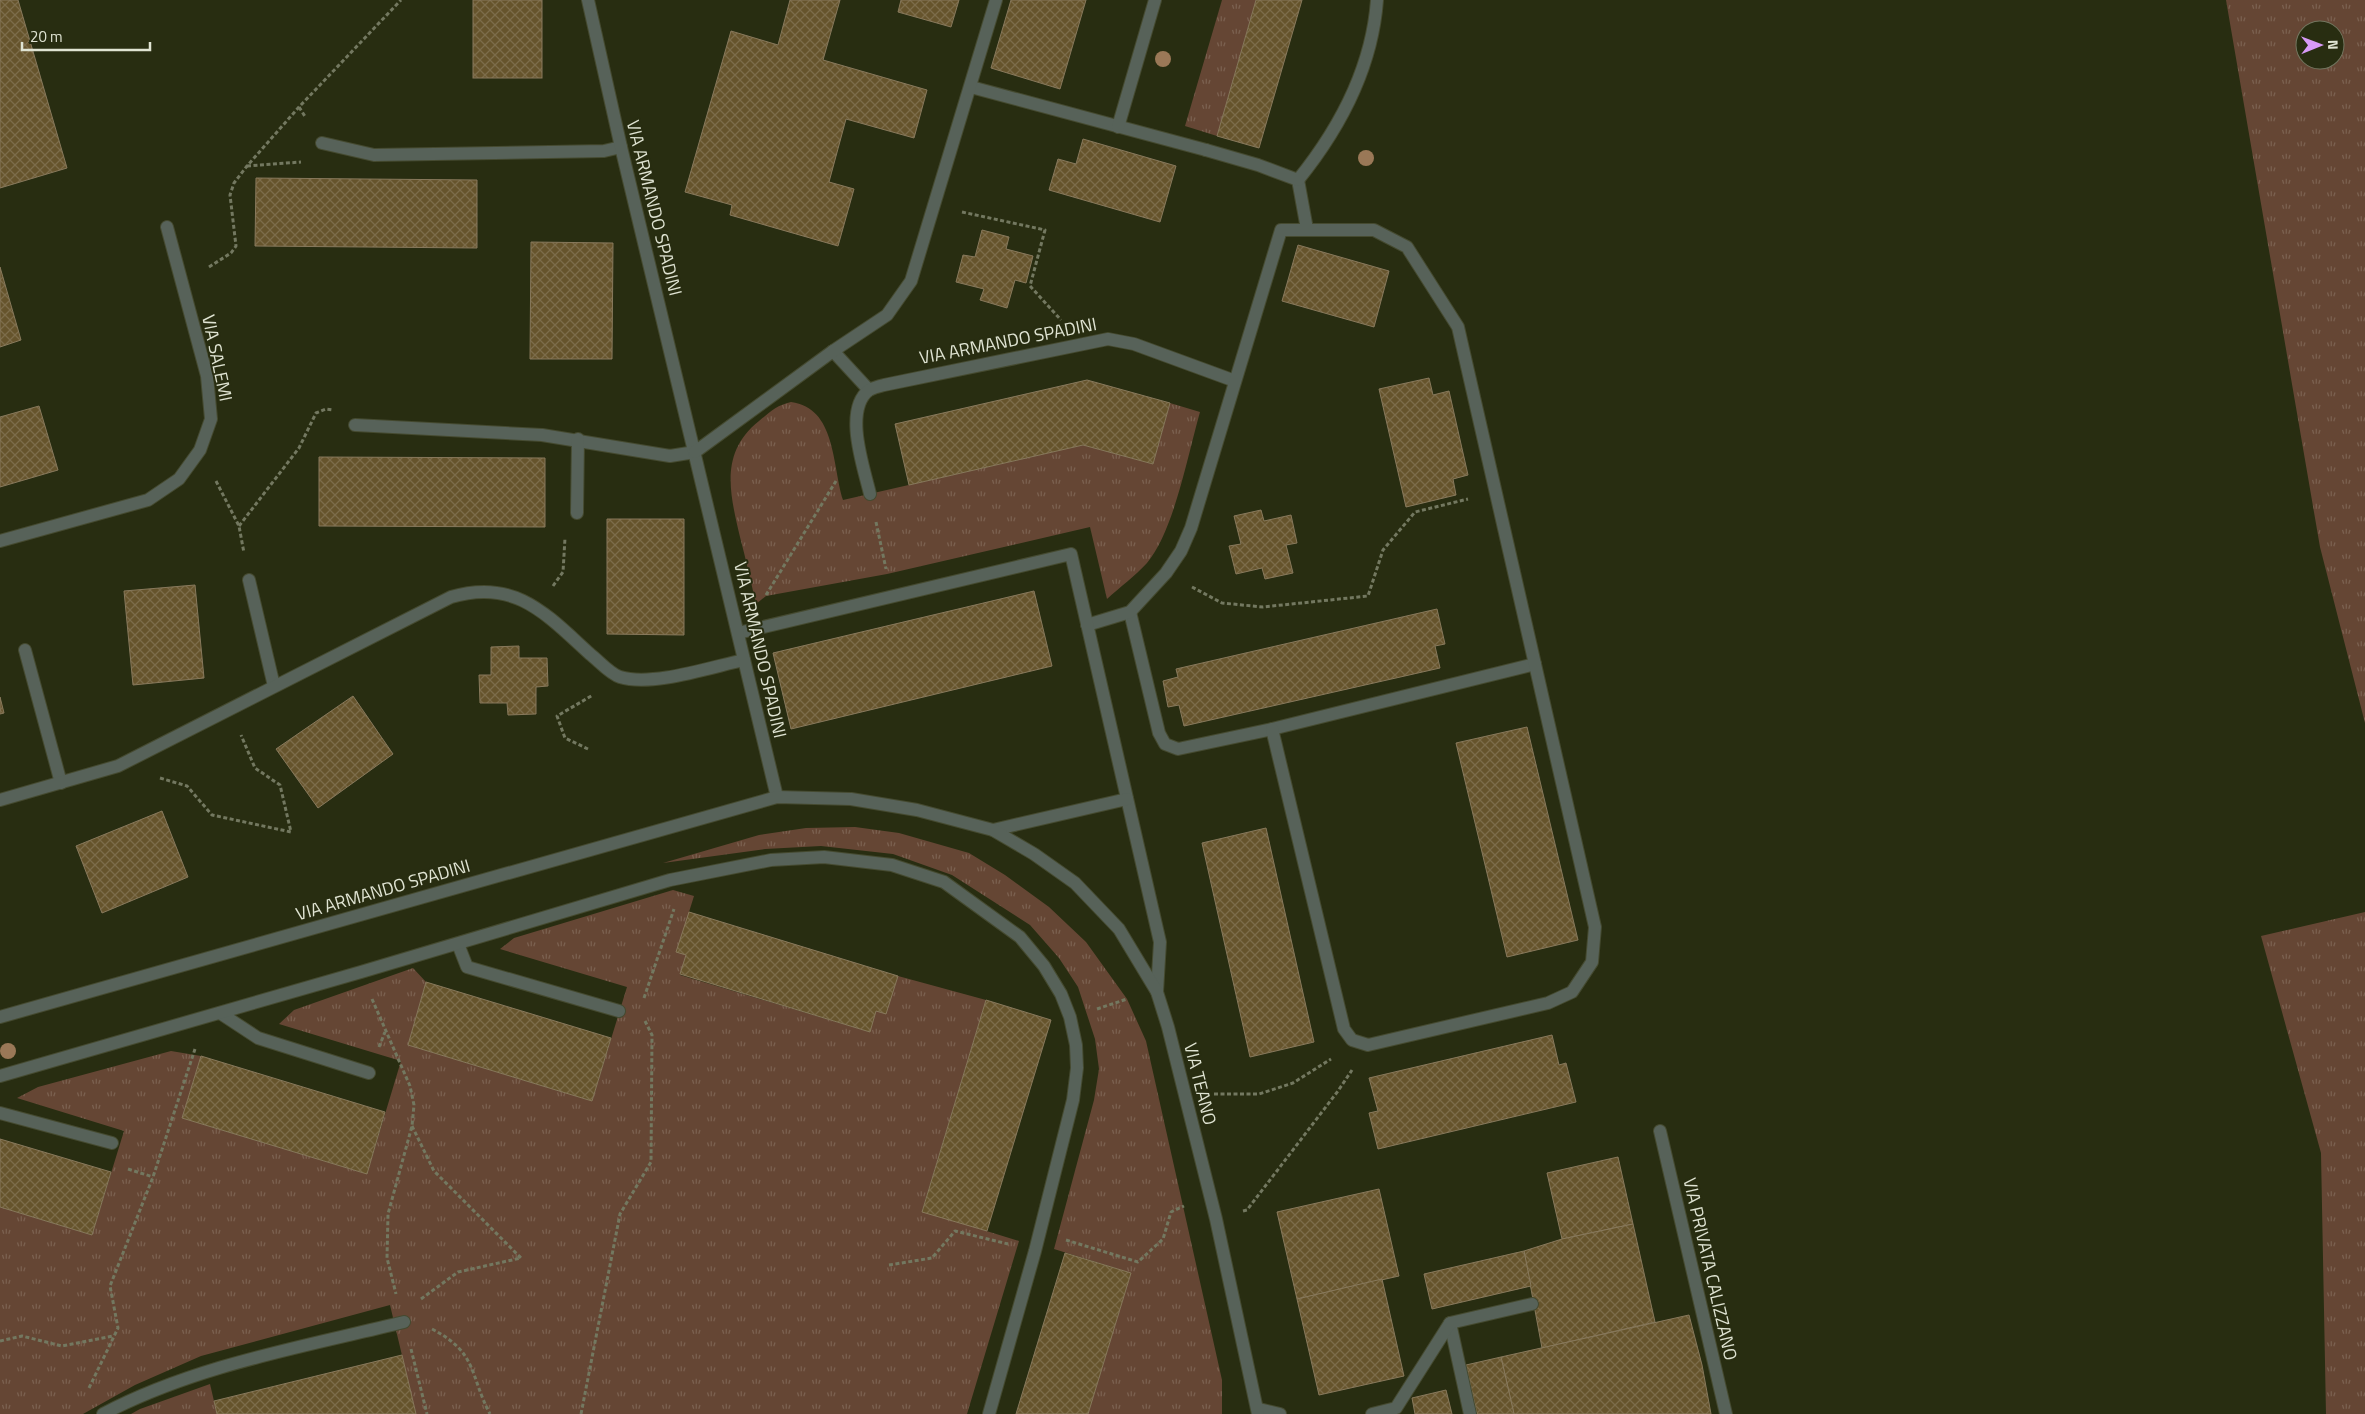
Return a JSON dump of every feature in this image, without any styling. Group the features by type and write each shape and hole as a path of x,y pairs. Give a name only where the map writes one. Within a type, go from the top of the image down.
{"street":[{"name":"VIA ARMANDO SPADINI","path":"588,0 620,147 777,797"},
{"path":"355,425 542,434 670,456 695,452 833,351 887,315 911,281 996,0"},
{"path":"1118,127 1154,0"},
{"path":"1307,229 1298,180 1328,138 1359,83 1371,43 1377,0"},
{"path":"971,87 1206,150 1258,165 1298,180"},
{"path":"322,144 374,155 604,150 620,147"},
{"name":"VIA SALEMI","path":"0,541 148,500 179,479 200,450 212,419 207,376 167,227"},
{"path":"1087,625 1130,612 1166,573 1180,551 1191,528 1281,230 1374,230 1407,247 1458,327 1595,927 1592,962 1572,992 1548,1003 1368,1045 1352,1040 1344,1029 1272,729"},
{"name":"VIA ARMANDO SPADINI","path":"869,390 884,385 1081,343 1108,339 1134,344 1235,381"},
{"path":"833,351 869,390 858,407 856,426 870,494"},
{"path":"577,513 578,439"},
{"path":"738,633 1070,554 1160,942 1157,992"},
{"path":"249,580 274,686"},
{"path":"0,800 118,766 451,597 471,591 498,591 531,604 618,677 647,681 744,660"},
{"path":"1130,612 1159,732 1165,744 1178,749 1272,729 1534,664"},
{"path":"25,650 61,783"},
{"name":"VIA ARMANDO SPADINI","path":"0,1017 777,797 851,799 918,810 993,830"},
{"path":"993,830 1127,800"},
{"name":"VIA TEANO","path":"993,830 1034,854 1075,883 1119,929 1157,992 1187,1101 1216,1220 1258,1412"},
{"path":"0,1076 458,944 670,880 771,860 824,857 892,865 944,882 1020,937 1044,966 1061,994 1070,1017 1076,1045 1077,1068 1073,1100 1035,1251 989,1414"},
{"path":"458,944 467,967 619,1011"},
{"path":"220,1013 258,1038 369,1073"},
{"path":"0,1113 112,1144"},
{"name":"VIA PRIVATA CALIZZANO","path":"1660,1131 1726,1414"},
{"path":"1372,1414 1396,1408 1450,1323 1532,1304"},
{"path":"103,1414 137,1396 202,1372 402,1317"},
{"path":"1450,1323 1470,1414"},
{"path":"1258,1412 1280,1414"}],"path":[{"path":"206,268 231,253 236,246 230,196 234,183 247,166 401,0"},
{"path":"247,166 299,163 322,144"},
{"path":"933,205 1045,230 1030,286 1081,343"},
{"path":"239,526 299,448 316,414 326,409 345,412 355,425"},
{"path":"766,596 859,447"},
{"path":"216,481 239,526 249,580"},
{"path":"1166,573 1222,603 1263,606 1368,596 1383,550 1415,512 1495,492"},
{"path":"870,494 892,596"},
{"path":"531,604 551,588 563,572 565,538 577,513"},
{"path":"588,748 565,738 557,716 586,700 618,677"},
{"path":"118,766 187,786 212,815 291,832 280,785 255,768 230,708"},
{"path":"581,1414 620,1214 651,1162 652,1035 640,1010 676,902 670,880"},
{"path":"361,972 410,1086 414,1105 412,1126 388,1214 386,1258 426,1414"},
{"path":"1070,1017 1127,998 1157,992"},
{"path":"619,1011 640,1010"},
{"path":"90,1394 88,1386 118,1328 110,1286 153,1177 195,1054 198,1019"},
{"path":"1187,1101 1219,1093 1259,1094 1293,1083 1320,1068 1352,1040"},
{"path":"1216,1220 1247,1210 1338,1091 1368,1045"},
{"path":"402,1317 458,1272 521,1258 434,1171 412,1126"},
{"path":"1040,1232 1138,1262 1163,1239 1171,1212 1210,1196"},
{"path":"889,1265 932,1258 955,1230 1035,1251"},
{"path":"402,1317 449,1338 470,1361 490,1414"},
{"path":"0,1341 22,1336 62,1346 114,1336"}],"green space":[{"path":"1222,0 1256,0 1217,136 1185,126"},
{"path":"2226,0 2365,0 2365,723 2320,547"},
{"path":"791,402 806,406 817,415 824,426 834,455 843,500 1083,445 1153,464 1170,403 1200,412 1179,491 1157,549 1142,568 1107,599 1090,527 887,574 766,596 756,604 733,505 731,475 733,460 746,433 774,409"},
{"path":"855,827 899,833 969,853 1005,875 1049,907 1086,942 1127,999 1146,1041 1222,1380 1222,1414 1088,1414 1131,1273 1054,1249 1094,1100 1099,1069 1095,1039 1078,987 1059,958 1030,925 952,875 893,854 821,846 765,849 663,863 759,835 806,828"},
{"path":"673,890 694,896 689,912 686,955 680,975 870,1032 876,1011 886,1013 898,976 986,1000 922,1211 1019,1241 967,1414 416,1414 390,1305 201,1356 135,1385 83,1414 0,1414 0,1207 92,1235 124,1131 17,1098 38,1087 171,1051 201,1056 182,1118 367,1174 401,1061 279,1024 294,1010 413,968 426,982 408,1045 592,1101 627,987 500,949 514,938"},
{"path":"2365,912 2365,1414 2326,1414 2321,1153 2261,936"},
{"path":"210,1384 217,1414 131,1414 140,1409"}],"building":[{"path":"0,0 18,0 67,168 0,188"},
{"path":"473,0 542,0 542,78 473,78"},
{"path":"790,0 840,0 823,60 927,90 914,138 846,119 829,182 854,189 838,246 730,215 732,205 685,192 731,31 778,45"},
{"path":"901,0 959,0 951,27 898,12"},
{"path":"1011,0 1086,0 1060,89 991,68"},
{"path":"1256,0 1302,0 1259,148 1217,136"},
{"path":"1083,139 1176,166 1160,222 1049,190 1058,159 1076,164"},
{"path":"256,178 477,180 477,248 255,246"},
{"path":"982,230 1009,237 1006,249 1033,256 1026,283 1015,280 1007,308 980,300 984,289 956,282 963,255 975,257"},
{"path":"531,242 613,243 612,359 530,359"},
{"path":"1298,245 1389,271 1374,327 1282,301"},
{"path":"0,267 21,340 0,347"},
{"path":"1429,378 1433,395 1449,391 1468,475 1453,479 1456,495 1406,507 1379,389"},
{"path":"1087,380 1170,403 1153,464 1083,445 909,485 895,424"},
{"path":"39,406 58,470 0,487 0,417"},
{"path":"319,457 545,458 545,527 319,526"},
{"path":"1261,510 1264,521 1291,515 1297,543 1286,545 1293,573 1265,579 1262,568 1236,574 1229,546 1241,544 1234,516"},
{"path":"607,519 684,519 684,635 607,634"},
{"path":"195,585 204,678 133,685 124,591"},
{"path":"1034,591 1052,666 791,729 773,653"},
{"path":"1437,609 1445,644 1435,646 1440,668 1184,726 1179,705 1168,707 1163,681 1178,677 1176,669"},
{"path":"519,646 519,658 547,658 548,686 536,687 536,714 508,715 507,703 480,703 479,675 491,675 491,647"},
{"path":"353,696 393,754 318,808 276,749"},
{"path":"0,697 4,713 0,714"},
{"path":"1527,727 1578,940 1507,957 1456,743"},
{"path":"162,811 188,877 102,913 76,846"},
{"path":"1266,828 1314,1042 1250,1057 1202,843"},
{"path":"689,912 898,976 886,1014 876,1011 870,1032 680,974 686,955 676,952"},
{"path":"426,982 611,1038 592,1101 408,1045"},
{"path":"986,1000 1051,1020 987,1231 922,1212"},
{"path":"1552,1035 1559,1065 1566,1063 1576,1102 1378,1149 1369,1113 1378,1111 1369,1078"},
{"path":"201,1056 385,1112 367,1174 182,1118"},
{"path":"0,1139 111,1172 92,1235 0,1207"},
{"path":"1618,1157 1633,1224 1562,1239 1547,1173"},
{"path":"1379,1189 1399,1276 1297,1299 1277,1212"},
{"path":"1633,1224 1655,1322 1542,1348 1524,1251 1562,1239"},
{"path":"1524,1251 1531,1286 1432,1309 1424,1274"},
{"path":"1065,1253 1131,1273 1088,1414 1016,1414"},
{"path":"1382,1279 1404,1376 1319,1395 1297,1299"},
{"path":"1689,1315 1702,1365 1711,1414 1514,1414 1501,1357"},
{"path":"402,1355 416,1414 217,1414 214,1401"},
{"path":"1501,1357 1514,1414 1477,1414 1466,1365"},
{"path":"1446,1390 1452,1414 1415,1414 1412,1398"}]}
